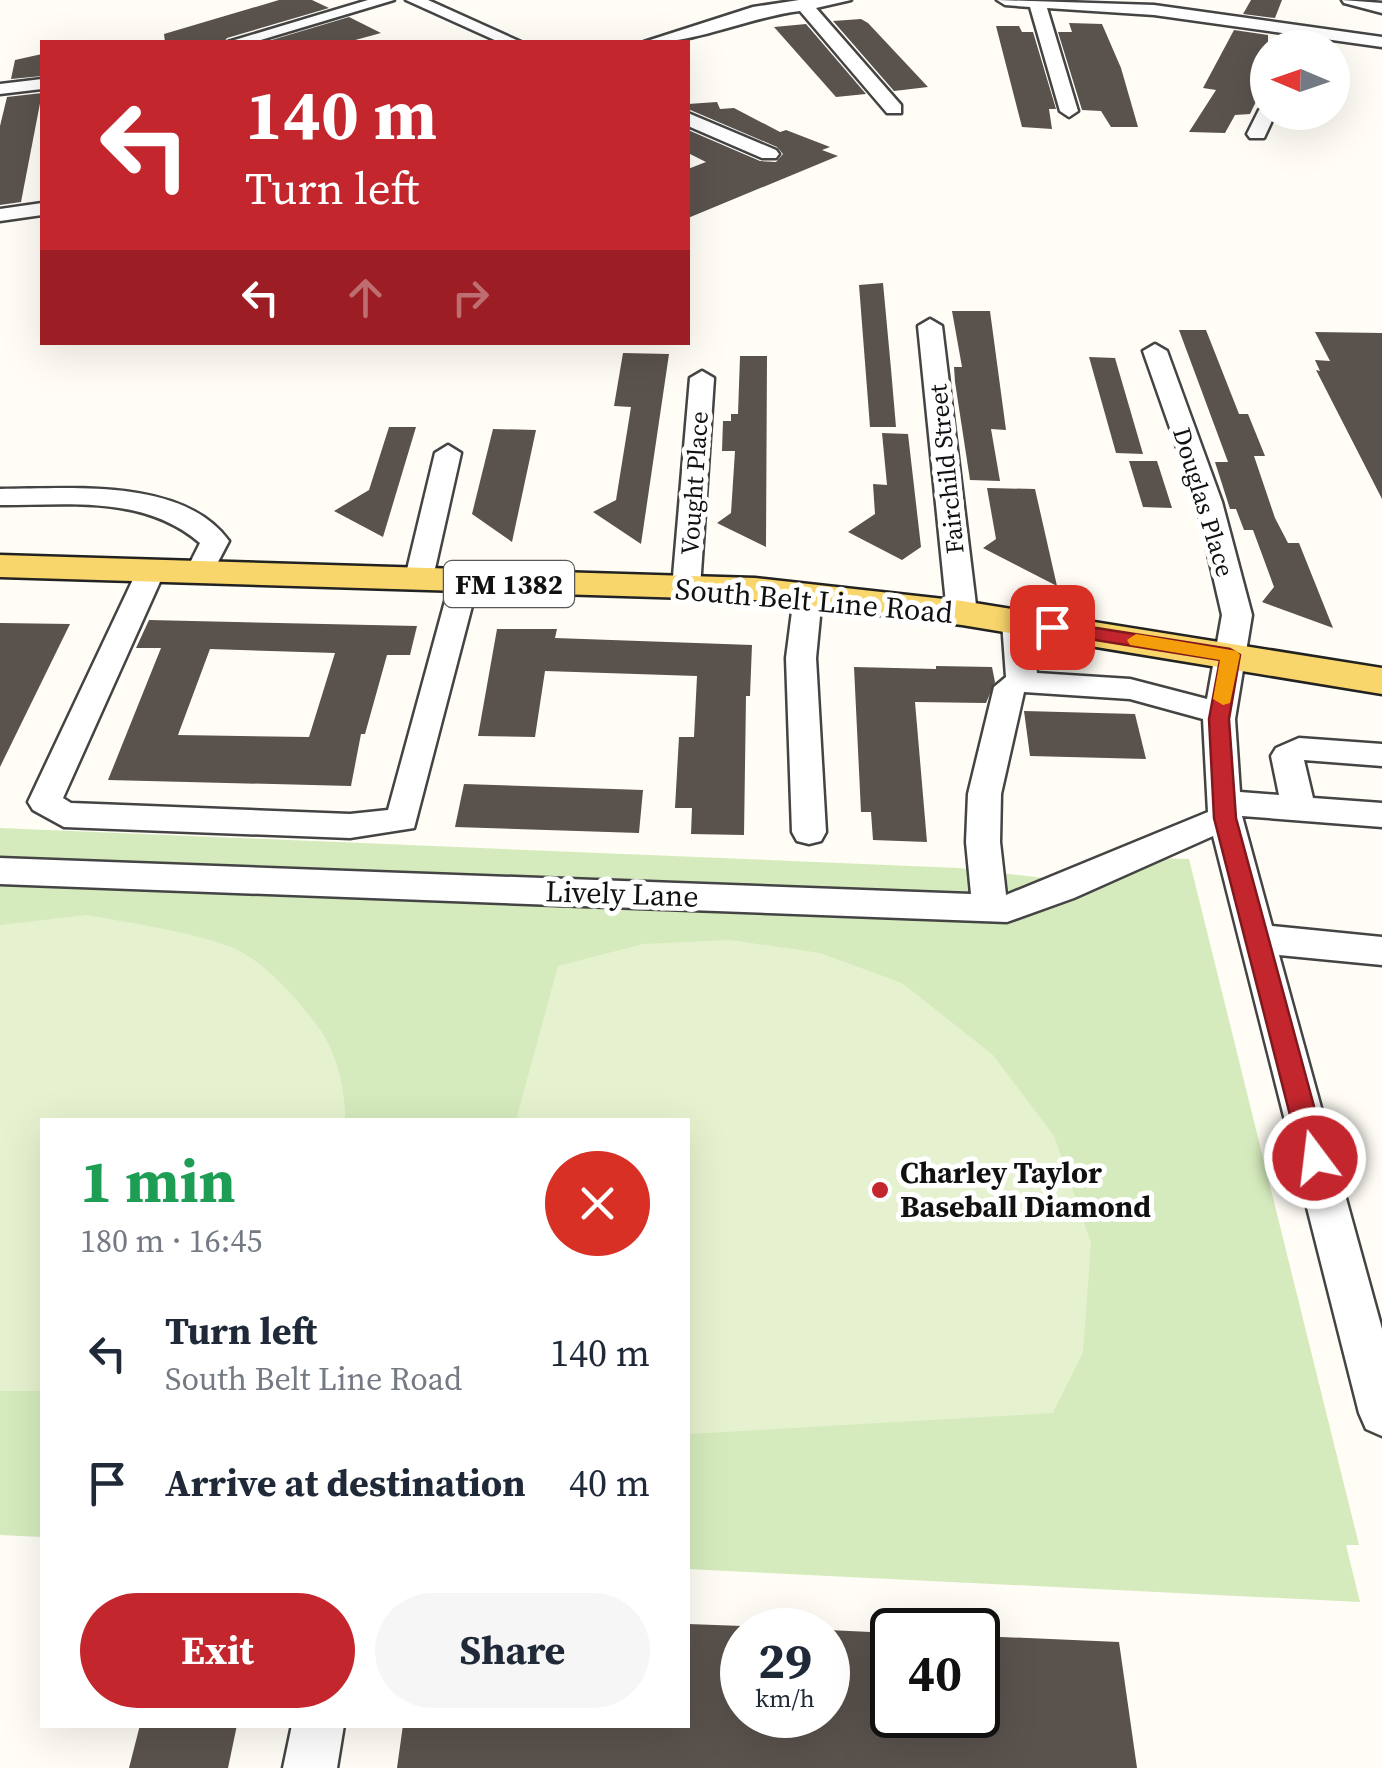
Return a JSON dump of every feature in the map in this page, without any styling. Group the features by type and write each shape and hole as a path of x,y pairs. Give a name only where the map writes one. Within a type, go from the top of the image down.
{"main road":[{"name":"South Belt Line Road","path":"0,566 686,588 808,596 962,612 1382,682"}],"street":[{"path":"243,40 386,0"},
{"path":"414,0 507,40"},
{"path":"660,40 759,11 843,0"},
{"path":"1005,0 1159,5 1382,42"},
{"path":"1350,0 1382,8"},
{"path":"1037,1 1070,111"},
{"path":"803,4 894,109"},
{"path":"0,90 40,84"},
{"path":"690,120 769,154"},
{"path":"1257,134 1259,130"},
{"path":"0,215 40,209"},
{"name":"Fairchild Street","path":"930,326 962,612"},
{"name":"Douglas Place","path":"1155,351 1209,502 1237,615 1220,713 1225,811 1382,1413"},
{"name":"Vought Place","path":"686,588 702,378"},
{"path":"418,582 448,453"},
{"path":"0,497 150,502 200,526 215,541 198,574"},
{"path":"150,573 45,802 64,815 350,826 402,820 464,583"},
{"path":"808,596 801,658 809,832"},
{"path":"1017,622 1022,682"},
{"path":"990,908 980,822 987,773 1009,706 1009,687 1022,682 1130,689 1220,713"},
{"path":"1299,808 1287,756 1299,750 1382,754"},
{"path":"1225,811 1299,808 1382,815"},
{"name":"Lively Lane","path":"0,871 1006,909 1050,894 1225,811"},
{"path":"1257,939 1382,951"},
{"path":"310,1768 317,1728"}],"green space":[{"path":"0,828 959,868 1103,885 1148,858 1189,859 1359,1545 1346,1545 1360,1602 690,1569 690,1118 40,1118 40,1537 0,1535"},
{"path":"87,915 195,936 244,953 292,996 327,1040 344,1098 345,1118 40,1118 40,1391 0,1391 0,925"},
{"name":"Charley Taylor Baseball Diamond","path":"730,940 820,953 902,983 993,1055 1054,1136 1091,1243 1083,1352 1053,1413 690,1434 690,1118 517,1118 558,966 643,944"}],"building":[{"path":"279,0 312,0 329,8 226,40 165,40 164,34"},
{"path":"1251,0 1282,0 1275,18 1243,14"},
{"path":"349,17 381,33 355,40 272,40"},
{"path":"861,19 928,87 894,91 833,21"},
{"path":"1069,23 1102,24 1121,68 1138,127 1111,127 1101,111 1082,110 1058,32 1072,32"},
{"path":"806,24 866,94 836,97 774,27"},
{"path":"996,26 1019,26 1022,32 1033,32 1056,109 1049,109 1052,129 1022,127"},
{"path":"1234,30 1250,32 1250,114 1235,115 1225,133 1189,132 1216,90 1203,88"},
{"path":"40,54 40,76 11,79 15,60"},
{"path":"40,93 40,103 21,202 0,205 0,126 7,97"},
{"path":"717,102 720,109 734,108 780,132 786,130 830,147 822,150 838,156 690,217 690,168 706,162 690,154 690,131 760,161 776,162 783,154 777,147 690,110 690,104"},
{"path":"883,283 896,427 870,427 859,285"},
{"path":"952,311 990,311 1006,430 991,429 1000,481 970,480 955,382 954,367 962,367"},
{"path":"1179,330 1206,330 1239,414 1248,414 1265,456 1254,456 1275,518 1288,543 1299,543 1333,628 1262,602 1274,587 1253,530 1244,530 1236,509 1230,509 1215,462 1228,462"},
{"path":"1315,332 1382,333 1382,499 1316,370 1320,371 1315,360 1330,361"},
{"path":"623,353 669,354 641,544 593,512 616,500 631,407 614,406"},
{"path":"740,356 767,356 766,547 717,523 731,513 735,451 722,451 723,421 731,421 731,414 738,414"},
{"path":"1089,357 1115,358 1143,454 1116,453"},
{"path":"389,427 416,427 383,537 334,511 369,490"},
{"path":"493,429 536,430 512,542 472,514"},
{"path":"882,433 908,434 921,547 902,560 848,532 875,514 873,484 887,485"},
{"path":"1129,461 1157,461 1172,508 1143,507"},
{"path":"987,488 1035,489 1057,586 983,548 996,539"},
{"path":"149,620 417,626 410,655 387,655 365,734 361,734 351,786 108,780 161,648 136,648","holes":["210,649 335,653 309,737 178,735"]},
{"path":"0,623 70,624 0,767"},
{"path":"497,629 557,629 555,638 752,645 750,696 746,696 744,835 691,834 692,808 675,808 679,737 694,737 697,676 545,671 535,737 478,736"},
{"path":"854,667 992,667 995,682 986,703 915,702 927,842 873,840 871,812 861,812"},
{"path":"1024,711 1135,714 1146,759 1030,756"},
{"path":"464,784 643,790 639,833 455,827"},
{"path":"690,1624 720,1625 720,1738 850,1738 850,1631 870,1632 870,1738 1000,1738 1000,1637 1119,1642 1137,1768 397,1768 403,1728 690,1728"},
{"path":"139,1728 236,1728 228,1768 129,1768"}],"slow traffic":[{"path":"1136,640 1230,655 1223,699"}],"place":[{"name":"Charley Taylor Baseball Diamond","path":"880,1190"}],"route":[{"path":"1052,627 1230,655 1219,719 1225,818 1315,1158"}]}
